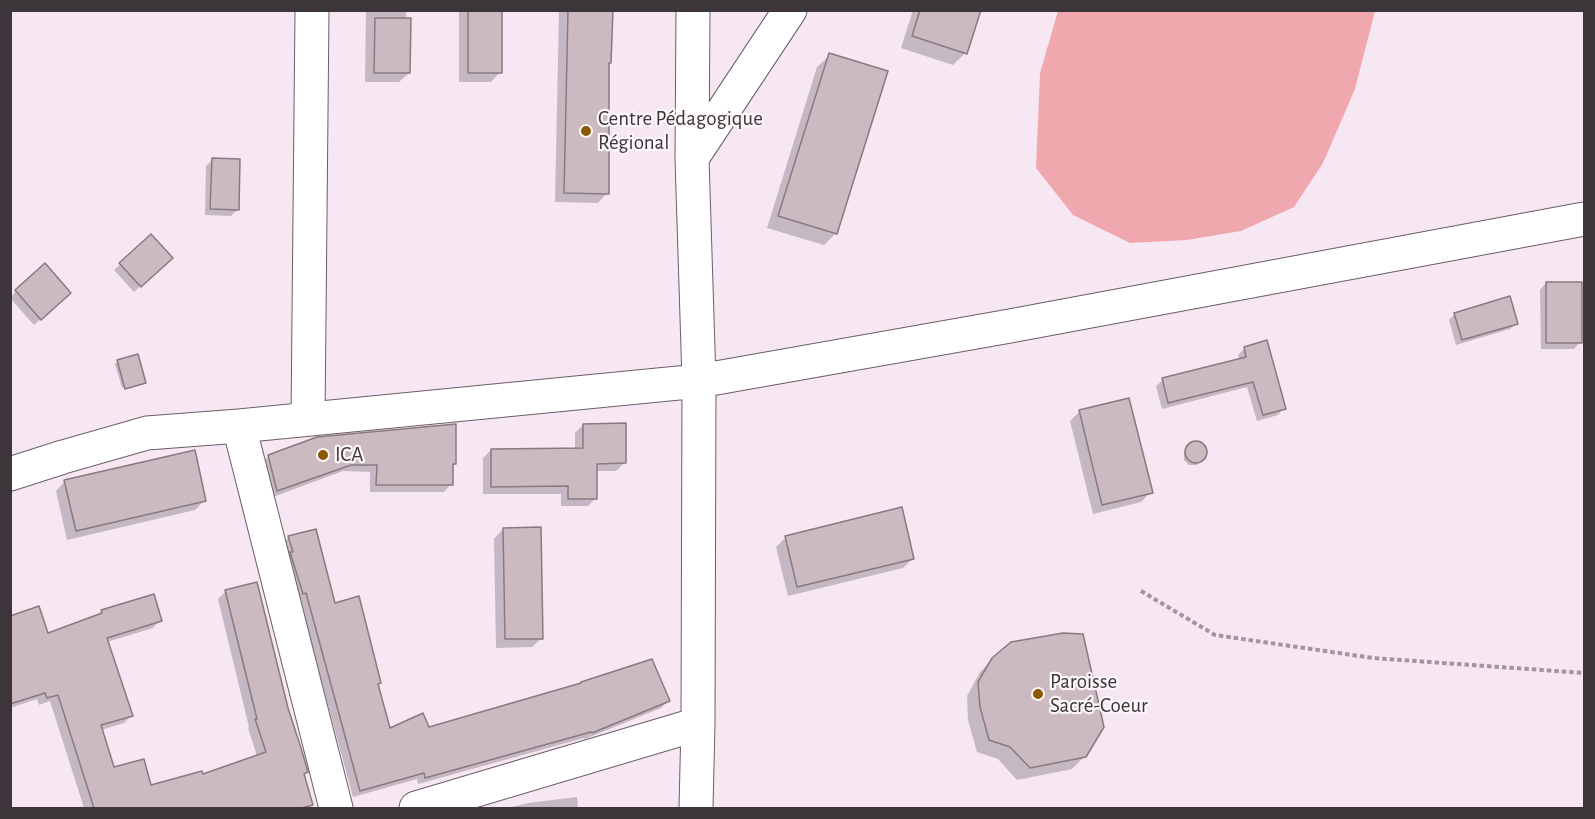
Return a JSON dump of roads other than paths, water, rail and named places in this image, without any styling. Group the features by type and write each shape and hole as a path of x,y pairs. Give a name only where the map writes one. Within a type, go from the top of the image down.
{"street":[{"path":"308,419 312,10"},
{"path":"693,10 692,158 699,381 696,808"},
{"path":"692,158 789,10"},
{"path":"10,474 63,456 147,434 699,381 1010,326 1584,219"},
{"path":"239,426 336,808"},
{"path":"416,808 698,724"}],"place":[{"name":"Centre Pédagogique Régional","path":"586,131"},
{"name":"ICA","path":"323,455"},
{"name":"Paroisse Sacré-Coeur","path":"1038,694"}]}
